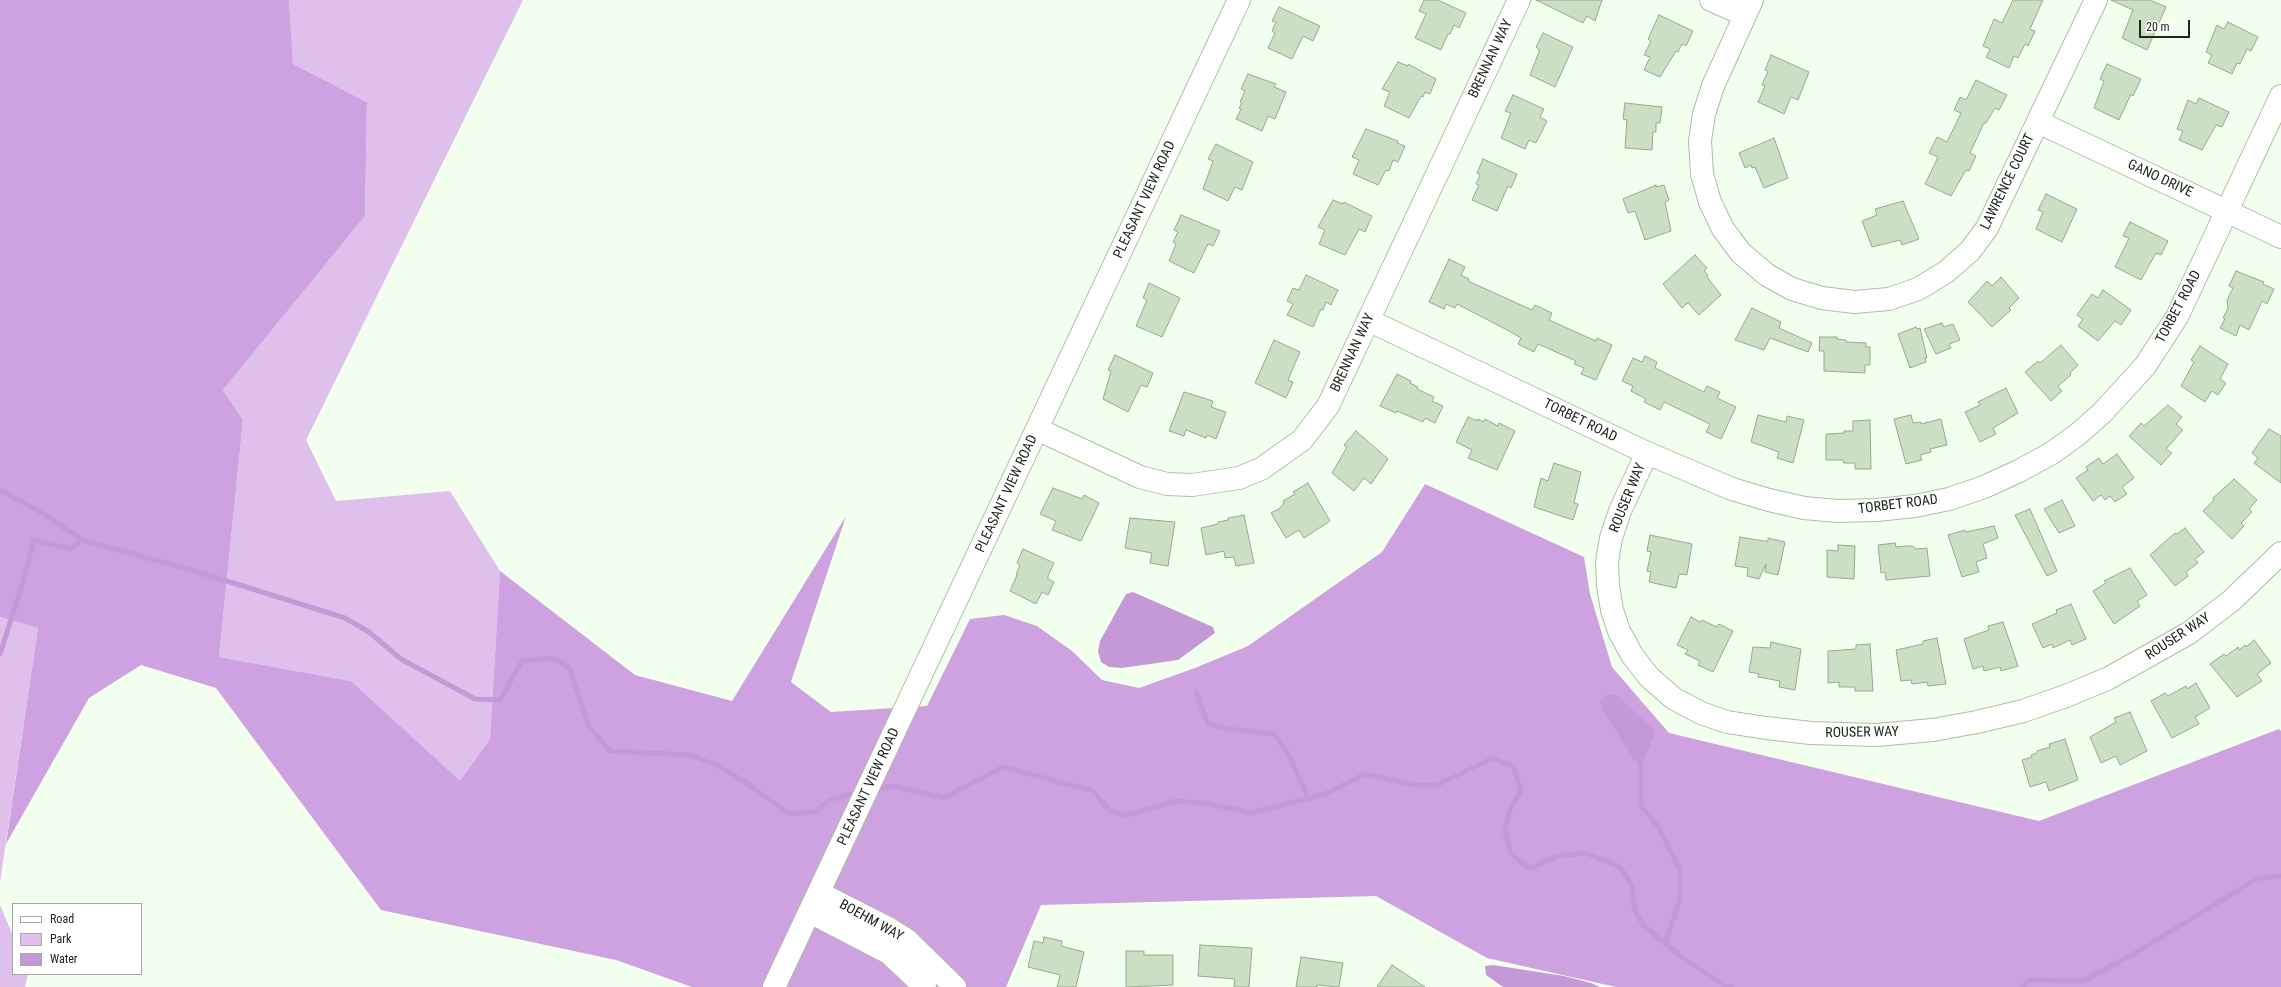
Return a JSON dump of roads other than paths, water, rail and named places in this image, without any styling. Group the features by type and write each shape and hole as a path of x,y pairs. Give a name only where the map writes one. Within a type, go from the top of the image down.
{"street":[{"name":"PLEASANT VIEW ROAD","path":"774,987 1239,0"},
{"name":"BRENNAN WAY","path":"1037,429 1140,477 1167,484 1192,485 1217,483 1239,478 1261,469 1302,440 1328,406 1518,0"},
{"path":"1711,0 1748,7"},
{"name":"LAWRENCE COURT","path":"1748,7 1713,86 1704,114 1700,141 1702,174 1710,202 1722,229 1741,253 1766,275 1792,289 1822,298 1854,302 1889,299 1918,289 1946,272 1970,251 1987,228 2096,0"},
{"name":"TORBET ROAD","path":"1368,320 1647,453 1732,489 1769,500 1818,509 1877,510 1915,506 1949,499 1984,487 2019,471 2052,453 2077,435 2124,390 2145,366 2177,317 2281,96"},
{"name":"GANO DRIVE","path":"2038,122 2281,237"},
{"name":"ROUSER WAY","path":"1647,453 1620,511 1610,544 1608,586 1612,610 1619,631 1632,655 1649,677 1673,698 1701,713 1727,722 1811,734 1876,735 1933,730 1977,722 2023,711 2066,696 2116,674 2189,633 2231,601 2281,553"},
{"name":"BOEHM WAY","path":"814,903 889,953 925,987"},
{"name":"BOEHM WAY","path":"814,903 888,928 907,940 955,987"}],"water":[{"path":"1133,592 1213,627 1215,633 1178,660 1122,668 1109,667 1101,662 1098,651 1100,641 1126,594"},
{"path":"1606,695 1616,695 1652,727 1654,737 1641,764 1635,761 1603,711 1600,702"},
{"path":"1493,965 1564,976 1600,987 1503,987 1486,975 1485,966"}],"waterway":[{"path":"0,490 44,514 82,540 195,571 345,618 369,632 401,659 475,699 500,700 522,661 552,658 569,667 589,727 610,751 689,755 717,765 748,784 789,814 816,812 829,800 860,792"},
{"path":"0,654 24,579 34,540 71,549 82,540"},
{"path":"1196,691 1208,724 1228,729 1274,734 1287,752 1309,799"},
{"path":"873,789 893,786 944,798 1003,767 1093,791 1110,811 1127,815 1176,801 1210,804 1251,813 1325,794 1365,774 1414,785 1437,785 1493,758 1513,766 1521,790 1509,812 1505,832 1511,853 1520,862 1531,868 1557,856 1586,853 1620,867 1632,885 1634,909 1644,926 1683,958 1726,986 1731,987"},
{"path":"1641,761 1641,806 1657,825 1680,869 1680,899 1665,944"},
{"path":"2022,987 2030,980 2083,981 2132,955 2258,878 2281,876"}]}
